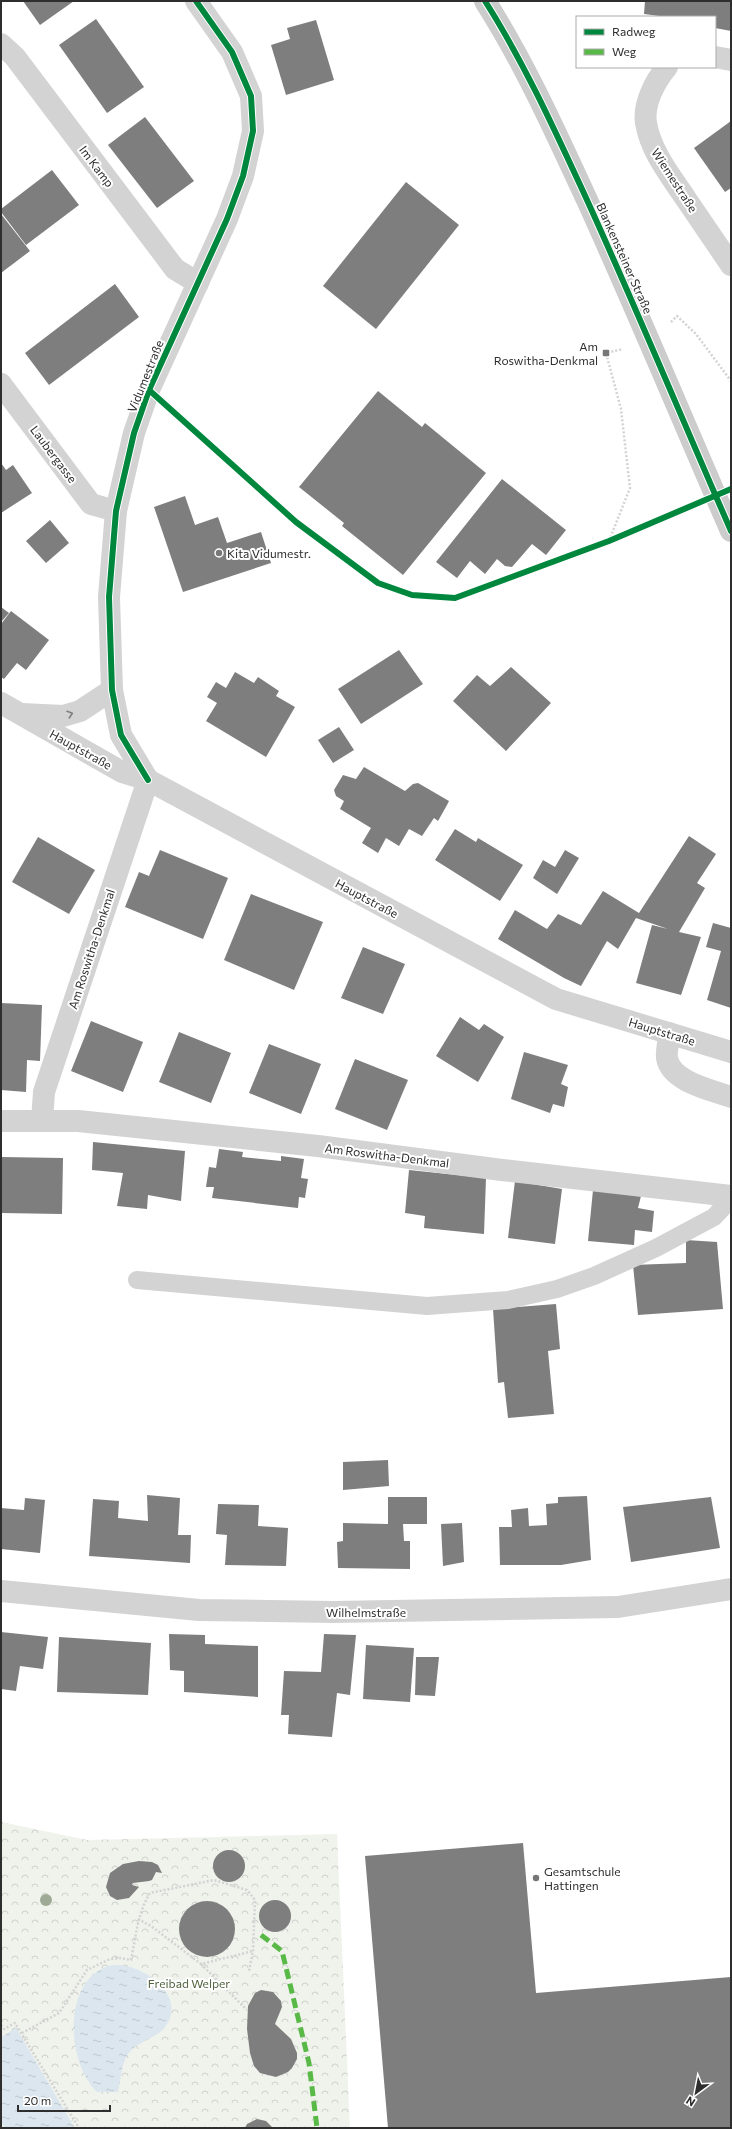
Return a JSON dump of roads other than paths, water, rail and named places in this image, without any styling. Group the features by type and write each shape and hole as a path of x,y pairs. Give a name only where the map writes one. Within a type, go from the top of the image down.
{"main road":[{"name":"Blankensteiner Straße","path":"486,1 529,80 564,150 630,293 649,343 731,531"}],"street":[{"name":"Vidumestraße","path":"148,780 120,735 112,690 108,597 116,511 134,433 149,390 227,219 243,176 253,131 251,96 232,52 196,1"},
{"name":"Im Kamp","path":"1,44 14,57 175,269 198,283"},
{"path":"716,57 731,60"},
{"name":"Wiemestraße","path":"666,68 658,77 647,111 646,122 653,148 731,265"},
{"name":"Laubergasse","path":"1,384 91,504 116,511"},
{"name":"Hauptstraße","path":"9,708 62,716 80,711 112,690"},
{"name":"Hauptstraße","path":"9,708 122,772 148,780 556,999 731,1052"},
{"name":"Am Roswitha-Denkmal","path":"42,1120 44,1092 148,780"},
{"path":"669,1033 667,1058 674,1072 692,1083 731,1096"},
{"name":"Am Roswitha-Denkmal","path":"1,1121 78,1121 302,1144 502,1170 730,1196"},
{"name":"Wilhelmstraße","path":"1,1591 199,1610 340,1612 618,1607 731,1589"}],"lane":[{"path":"137,1280 427,1306 508,1300 557,1289 594,1276 656,1248 714,1217 728,1202 730,1196"}],"water":[{"path":"118,1965 140,1971 151,1977 160,1985 167,1994 171,2004 171,2015 165,2027 161,2031 136,2046 128,2054 123,2067 118,2092 97,2092 87,2079 80,2064 75,2046 75,2009 81,1992 90,1978 103,1968"},
{"path":"16,2028 75,2128 5,2128 1,2121 1,2037"}],"place":[{"name":"Am Roswitha-Denkmal","path":"606,353"},
{"name":"Kita Vidumestr.","path":"219,553"},
{"name":"Gesamtschule Hattingen","path":"536,1878"}],"park label":[{"name":"Freibad Welper","path":"189,1983"}]}
